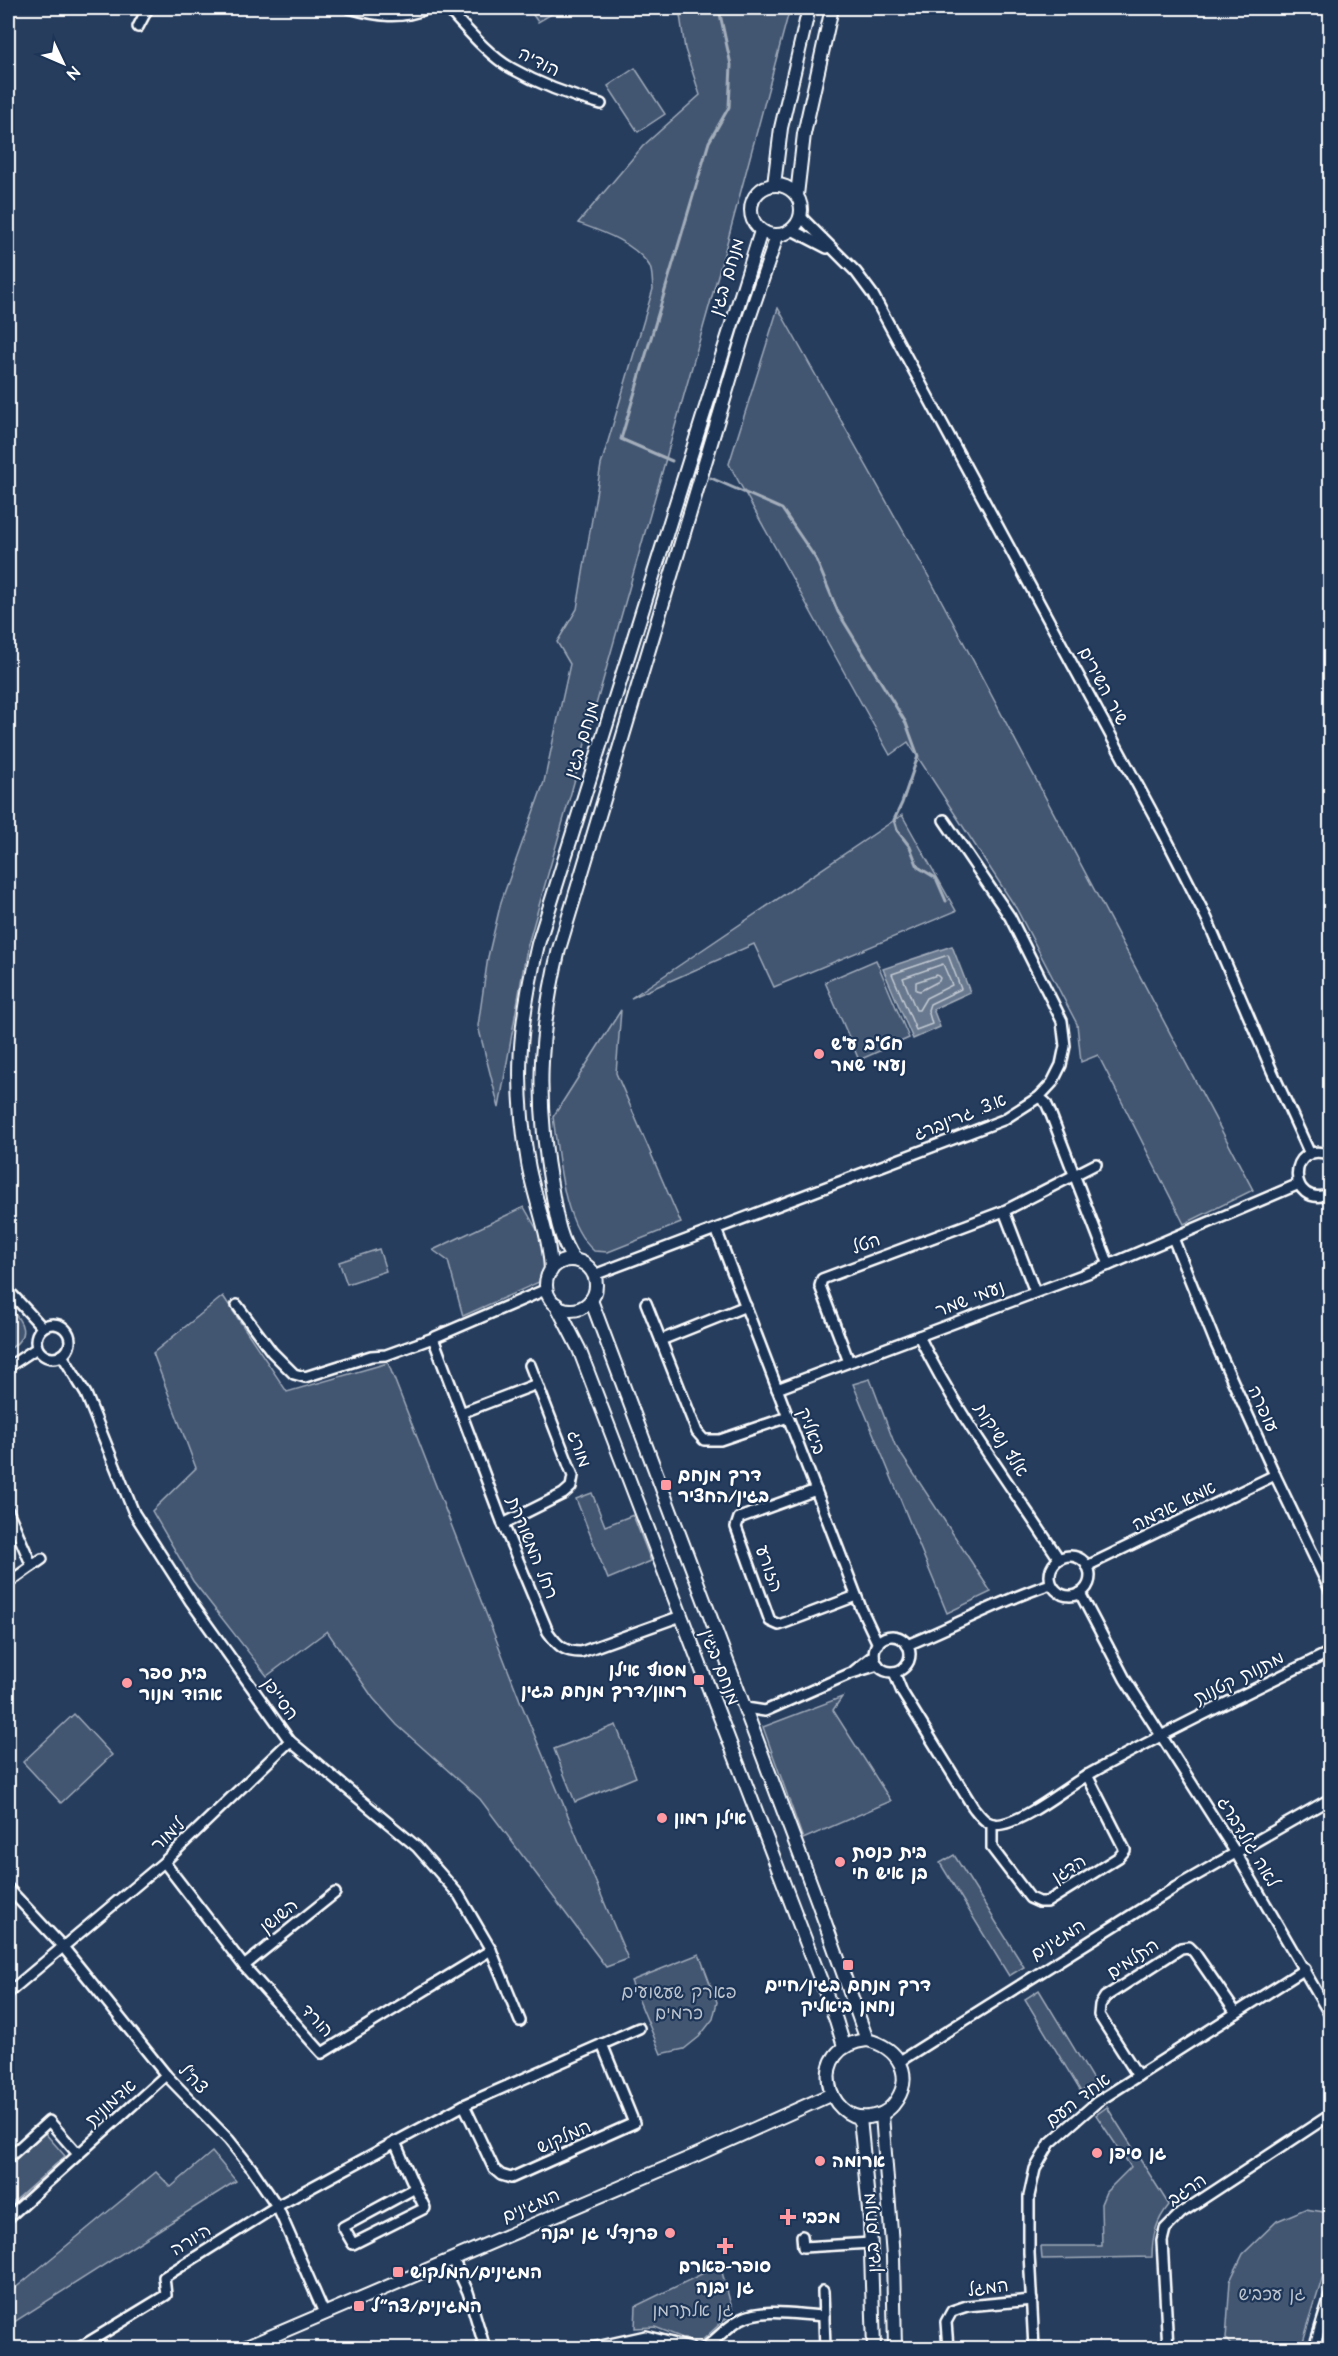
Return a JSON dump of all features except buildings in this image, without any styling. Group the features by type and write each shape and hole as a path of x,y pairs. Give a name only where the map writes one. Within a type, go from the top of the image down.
{"main road":[{"path":"774,185 781,128 809,8"},
{"path":"796,195 804,134 832,8"},
{"path":"774,185 790,189 796,195 802,209 801,217 792,230 777,236 761,231 751,216 753,199 765,187 774,185"},
{"name":"מנחם בגין","path":"551,1271 549,1247 535,1197 520,1110 519,1063 524,1003 537,944 761,231"},
{"name":"מנחם בגין","path":"574,1260 563,1241 542,1128 541,1064 546,1006 559,949 576,892 744,333 777,236"},
{"path":"574,1260 589,1268 594,1275 595,1292 584,1306 572,1309 556,1304 547,1289 547,1282 551,1271 561,1262 574,1260"},
{"name":"מנחם בגין","path":"591,1300 754,1729 867,2040"},
{"name":"מנחם בגין","path":"556,1304 579,1349 844,2046"},
{"path":"867,2040 880,2043 891,2050 900,2061 904,2074 901,2091 895,2103 882,2115 860,2118 838,2105 828,2079 829,2068 834,2056 844,2046 856,2041 867,2040"},
{"name":"המגינים","path":"243,2349 832,2094"},
{"name":"מנחם בגין","path":"882,2115 892,2257 895,2349"},
{"name":"מנחם בגין","path":"860,2118 871,2243 874,2349"}],"street":[{"path":"138,27 148,8"},
{"path":"349,8 369,14 394,17 428,8"},
{"name":"הודיה","path":"447,8 470,33 509,67 575,98 601,104"},
{"name":"שיר השירים","path":"801,217 856,273 873,295 1164,834 1207,919 1310,1154"},
{"name":"שיר השירים","path":"792,230 835,251"},
{"name":"א.צ. גרינברג","path":"594,1275 984,1127 1022,1110 1052,1083 1061,1065 1065,1046 1062,1021 1010,917 944,820"},
{"path":"1039,1097 1046,1103 1050,1112 1109,1264"},
{"path":"1330,1155 1324,1152 1310,1154 1301,1160 1298,1167 1299,1184 1307,1193 1316,1197 1330,1194"},
{"name":"הטל","path":"849,1362 820,1286 822,1279 1004,1211 1096,1164"},
{"name":"נעמי שמר","path":"777,1389 1109,1264 1299,1184"},
{"path":"1004,1211 1035,1292"},
{"name":"ביאליק","path":"716,1229 856,1596 878,1644"},
{"name":"עופרה","path":"1173,1238 1215,1342 1330,1590"},
{"path":"237,1305 272,1352 294,1374 305,1377 371,1356 386,1355 433,1338 547,1289"},
{"path":"8,1290 42,1327"},
{"path":"646,1303 697,1432 704,1440 720,1440 788,1417"},
{"path":"661,1340 746,1306"},
{"path":"56,1324 66,1329 70,1341 63,1355 52,1359 46,1358 37,1348 36,1335 42,1327 56,1324"},
{"name":"אלף נשיקות","path":"919,1336 929,1358 1059,1559"},
{"name":"רחל המשוררת","path":"433,1338 503,1524 548,1632 558,1646 569,1652 581,1652 681,1616"},
{"path":"8,1367 37,1348"},
{"name":"הסייפן","path":"63,1355 86,1394 134,1513 190,1602 290,1741 417,1847 459,1895 491,1950 520,2021"},
{"name":"מורג","path":"503,1524 563,1494 571,1487 573,1476 530,1365"},
{"path":"461,1413 537,1384"},
{"name":"אמא אדמה","path":"1087,1566 1275,1475"},
{"name":"הזורע","path":"816,1490 739,1518 736,1527 770,1621 779,1625 856,1596"},
{"path":"8,1511 32,1566"},
{"path":"1073,1556 1080,1558 1087,1566 1089,1580 1080,1593 1062,1595 1051,1584 1050,1572 1059,1559 1073,1556"},
{"path":"8,1583 42,1559"},
{"path":"907,1645 955,1626 1029,1591 1051,1584"},
{"path":"894,1672 902,1692 982,1820 1000,1824 1016,1820 1087,1775 1161,1734 1125,1679 1080,1593"},
{"path":"849,1674 874,1655 878,1644 887,1637 898,1638 907,1645 910,1656 908,1662 900,1670 894,1672 878,1665 874,1655"},
{"name":"מתנות קטנות","path":"1161,1734 1330,1652"},
{"path":"746,1708 765,1711 849,1674 878,1665"},
{"path":"754,1729 765,1711"},
{"name":"לאה גולדברג","path":"1161,1734 1236,1852 1330,2014"},
{"name":"לימור","path":"8,1993 164,1862 290,1741"},
{"name":"הדגן","path":"992,1824 992,1848 1029,1898 1047,1902 1119,1857 1125,1850 1087,1775"},
{"name":"המגינים","path":"900,2061 1176,1887 1330,1799"},
{"name":"הורד","path":"164,1862 244,1966 322,2053 491,1950"},
{"name":"צה\"ל","path":"8,1888 63,1947 166,2075 229,2140 252,2169 277,2206 324,2313"},
{"name":"השושן","path":"244,1966 335,1893"},
{"name":"התלמים","path":"1138,2076 1100,2015 1100,2005 1105,1997 1181,1948 1189,1947 1194,1952 1236,2013"},
{"name":"אחד העם","path":"1034,2349 1029,2253 1029,2196 1035,2169 1042,2153 1062,2130 1097,2102 1305,1969"},
{"path":"277,2206 464,2105 639,2028"},
{"name":"המלקוש","path":"464,2105 494,2169 501,2175 511,2178 634,2123 602,2044"},
{"name":"אדמונית","path":"8,2218 166,2075"},
{"name":"הרגב","path":"1168,2349 1162,2252 1165,2229 1181,2213 1330,2115"},
{"path":"8,2158 49,2121 78,2154"},
{"path":"395,2142 425,2208 353,2244 343,2227 414,2188"},
{"name":"היורה","path":"79,2349 166,2295 164,2277 277,2206"},
{"path":"802,2236 803,2247 871,2243"},
{"path":"453,2259 468,2292 485,2349"},
{"path":"823,2291 825,2349"},
{"path":"1314,2349 1330,2296"},
{"name":"המגל","path":"948,2349 946,2322 952,2311 967,2306 1032,2300"},
{"path":"705,2349 739,2320 751,2314 824,2316"},
{"path":"593,2348 646,2336 678,2343 690,2349"}],"green space":[{"path":"528,8 562,8 538,22"},
{"path":"679,8 790,8 724,254 527,948 499,1108 478,1026 488,957 501,902 544,782 570,664 557,642 577,609 601,465 653,289 650,267 635,250 617,239 578,223 643,146 700,95 685,49"},
{"path":"635,68 665,114 638,132 608,86"},
{"path":"778,308 930,579 1253,1190 1184,1224 1098,1055 1081,1062 1077,1024 1016,908 908,742 890,755 729,464"},
{"path":"902,815 956,911 774,987 754,944 631,998"},
{"path":"876,960 909,1038 859,1060 825,982"},
{"path":"621,1010 616,1073 681,1223 608,1252 594,1251 583,1239 569,1207 560,1170 553,1117"},
{"path":"524,1207 540,1235 546,1262 539,1282 463,1316 448,1261 433,1250"},
{"path":"379,1249 386,1271 347,1284 339,1262"},
{"path":"223,1296 287,1392 388,1363 521,1703 628,1959 606,1967 480,1799 397,1725 373,1698 327,1631 267,1676 193,1581 152,1511 196,1468 153,1353"},
{"path":"8,1306 18,1318 23,1329 20,1339 8,1350"},
{"path":"870,1379 895,1445 991,1592 947,1613 853,1384"},
{"path":"592,1493 605,1526 633,1515 651,1561 608,1579 576,1499"},
{"path":"842,1697 833,1710 891,1801 803,1839 763,1727"},
{"path":"74,1714 112,1755 61,1803 23,1762"},
{"path":"616,1725 636,1777 575,1802 554,1749"},
{"path":"954,1855 1024,1967 1009,1976 940,1863"},
{"name":"פארק שעשועים כרמים","path":"699,1954 717,2002 713,2019 699,2037 684,2049 661,2054 631,1981"},
{"path":"1039,1990 1095,2083 1081,2092 1025,1999"},
{"path":"1107,2107 1169,2205 1156,2230 1152,2257 1042,2259 1041,2246 1102,2246 1101,2204 1106,2192 1131,2167 1096,2115"},
{"path":"45,2133 65,2156 8,2207 8,2166"},
{"path":"212,2152 236,2181 8,2326 8,2294 156,2172 171,2187"},
{"name":"גן עכביש","path":"1305,2209 1330,2213 1330,2253 1301,2348 1233,2348 1226,2339 1230,2281 1243,2254 1277,2221"},
{"name":"גן אלתרמן","path":"720,2265 733,2312 698,2344 655,2327 635,2328 636,2306"}],"water":[{"path":"952,946 970,992 933,1009 940,1027 913,1039 883,969"}],"waterway":[{"path":"672,461 621,439 709,142 729,107 731,65 720,14 716,8"},
{"path":"711,478 782,509 816,559 838,612 906,723 918,756 894,820 897,830 910,847 918,867 936,878 946,901"}],"place":[{"name":"חט\"ב ע\"ש נעמי שמר","path":"819,1054"},
{"name":"דרך מנחם בגין/החציר","path":"666,1485"},
{"name":"מסוף אילן רמון/דרך מנחם בגין","path":"699,1680"},
{"name":"בית ספר אהוד מנור","path":"127,1683"},
{"name":"אילן רמון","path":"662,1818"},
{"name":"בית כנסת בן איש חי","path":"840,1862"},
{"name":"דרך מנחם בגין/חיים נחמן ביאליק","path":"848,1965"},
{"name":"גן סיפן","path":"1097,2153"},
{"name":"ארומה","path":"820,2161"},
{"name":"מכבי","path":"788,2217"},
{"name":"פרנדלי גן יבנה","path":"670,2233"},
{"name":"סופר-פארם גן יבנה","path":"725,2246"},
{"name":"המגינים/המלקוש","path":"398,2272"},
{"name":"המגינים/צה״ל","path":"359,2306"}]}
